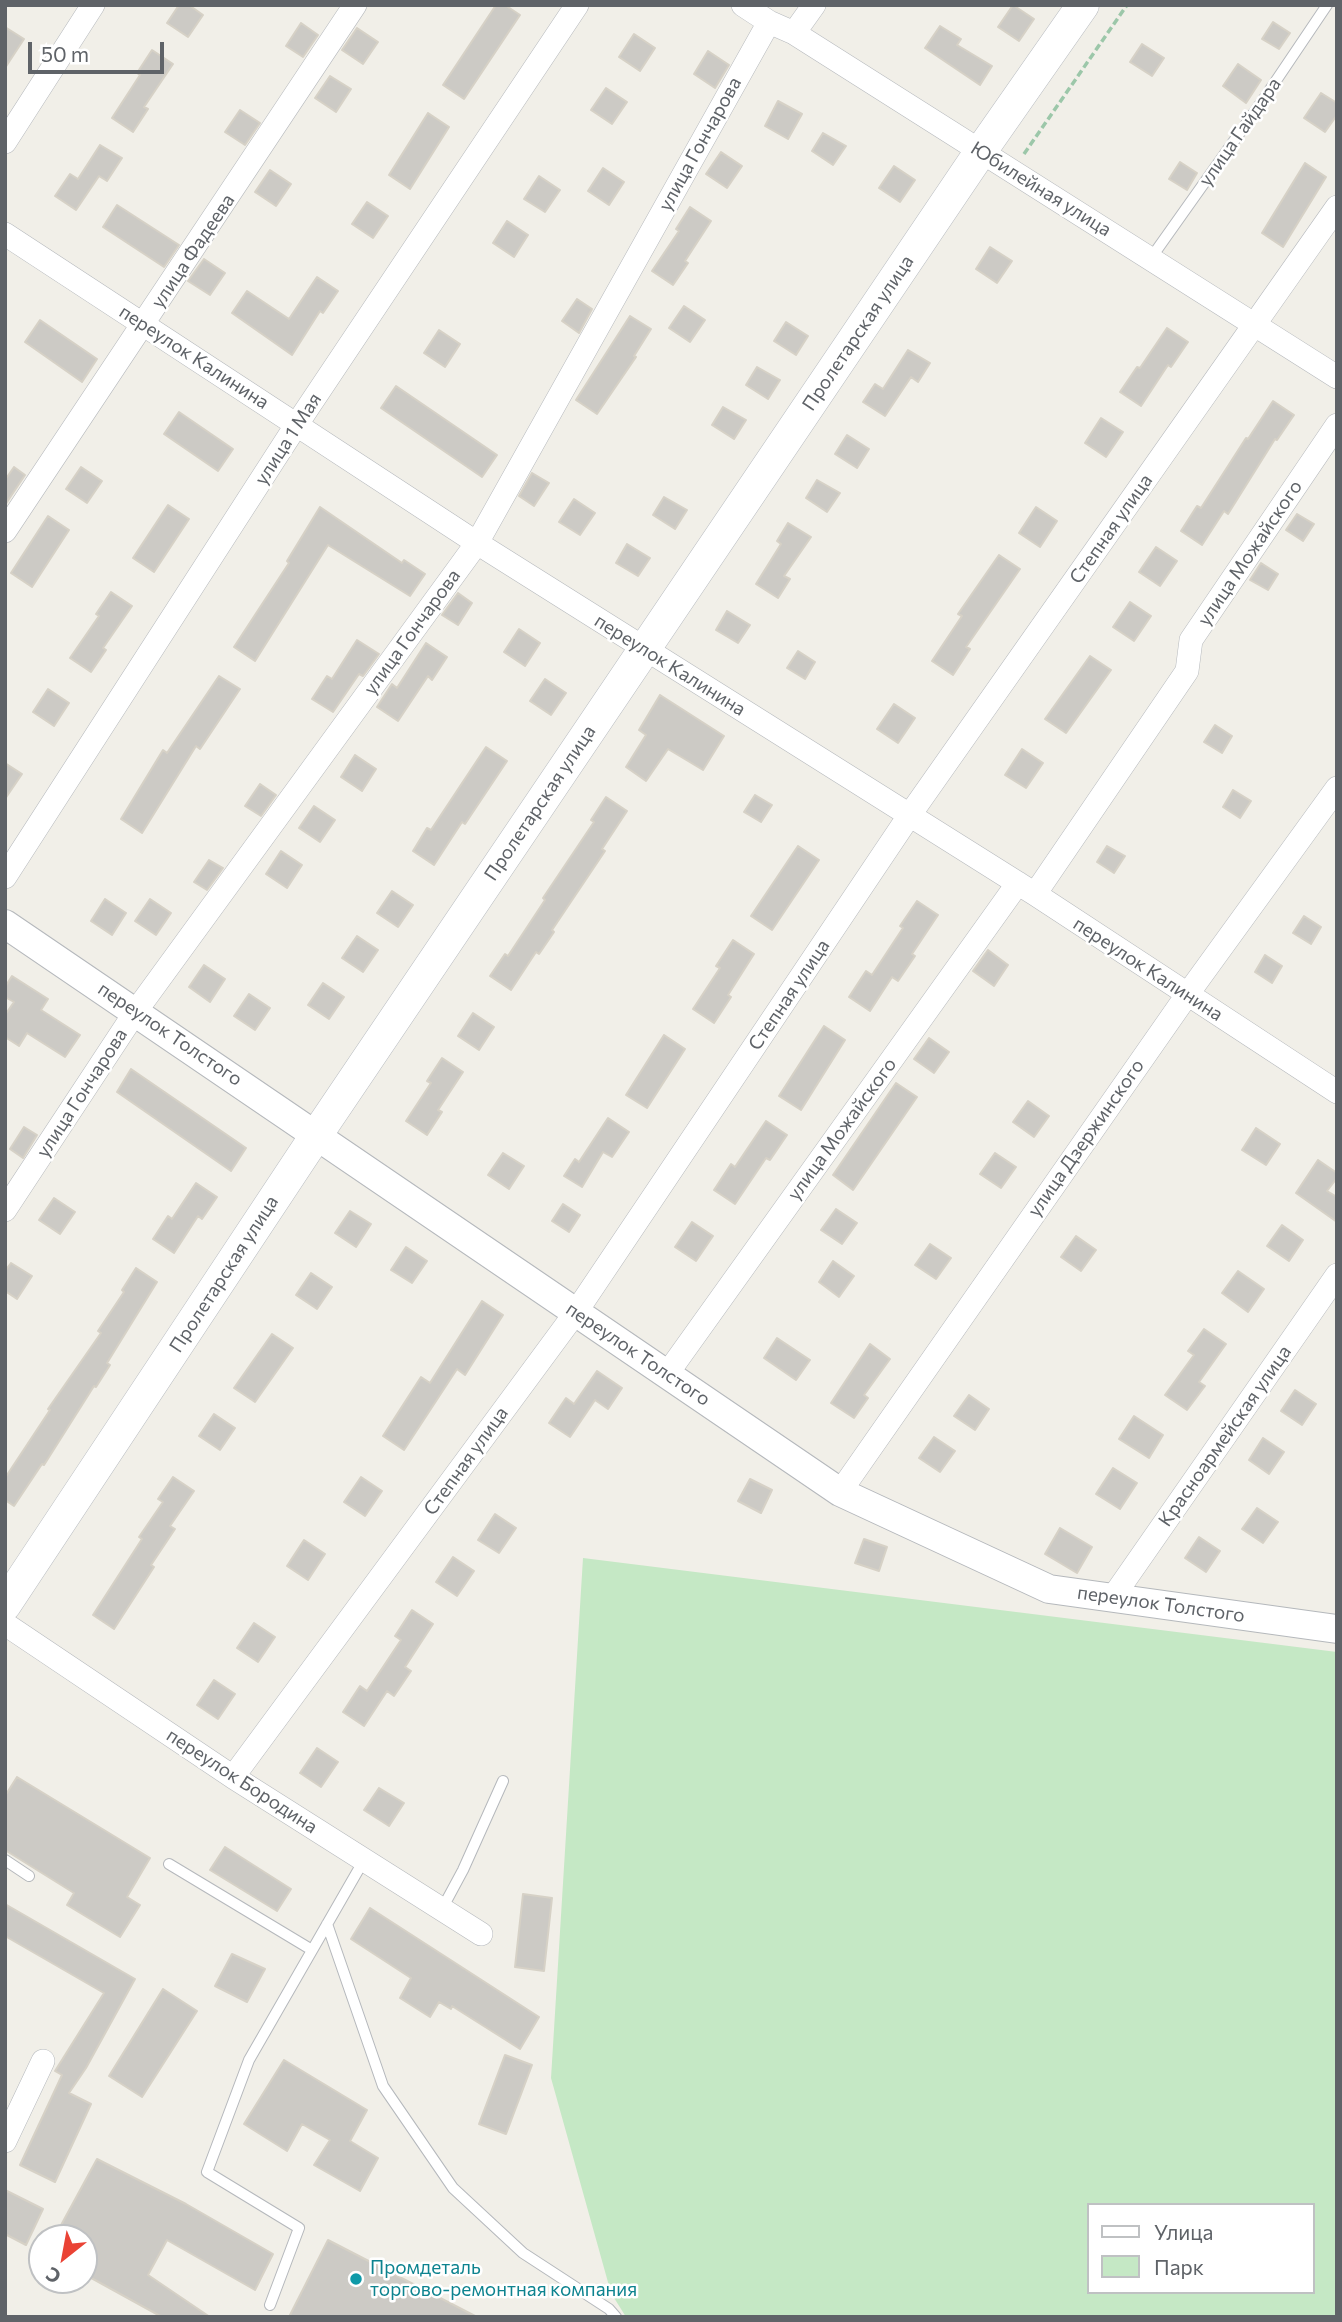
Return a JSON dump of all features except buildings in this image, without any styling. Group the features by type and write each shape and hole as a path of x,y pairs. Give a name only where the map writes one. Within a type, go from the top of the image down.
{"main road":[{"name":"Пролетарская улица","path":"5,1605 317,1134 981,151 1083,5"}],"street":[{"path":"5,142 93,5"},
{"name":"улица Фадеева","path":"5,531 355,5"},
{"name":"улица 1 Мая","path":"5,877 297,424 577,5"},
{"name":"Юбилейная улица","path":"743,5 769,22 794,33 1337,377"},
{"path":"794,33 814,5"},
{"name":"улица Гончарова","path":"5,1210 136,1011 477,543 769,22"},
{"name":"Степная улица","path":"233,1777 576,1312 909,816 1337,207"},
{"name":"переулок Калинина","path":"5,234 477,543 1026,889 1337,1092"},
{"name":"улица Можайского","path":"667,1374 1187,671 1191,640 1337,425"},
{"name":"улица Дзержинского","path":"839,1492 1187,995 1337,788"},
{"name":"переулок Толстого","path":"5,924 839,1492 1049,1589 1337,1629"},
{"name":"Красноармейская улица","path":"1113,1597 1337,1275"},
{"name":"переулок Бородина","path":"5,1624 233,1777 481,1934"},
{"path":"5,2141 43,2061"}],"lane":[{"name":"улица Гайдара","path":"1151,258 1327,5"},
{"path":"442,1909 463,1870 503,1781"},
{"path":"5,1860 29,1876"},
{"path":"270,2305 299,2228 207,2172 249,2060 364,1860"},
{"path":"169,1864 312,1950"},
{"path":"327,1924 383,2087 453,2188 523,2253 609,2309 616,2317"}],"path":[{"path":"1019,161 1127,5"}],"green space":[{"path":"583,1558 1337,1652 1337,2317 626,2317 611,2293 551,2078"}],"place":[{"name":"Промдеталь торгово-ремонтная компания","path":"356,2279"}]}
